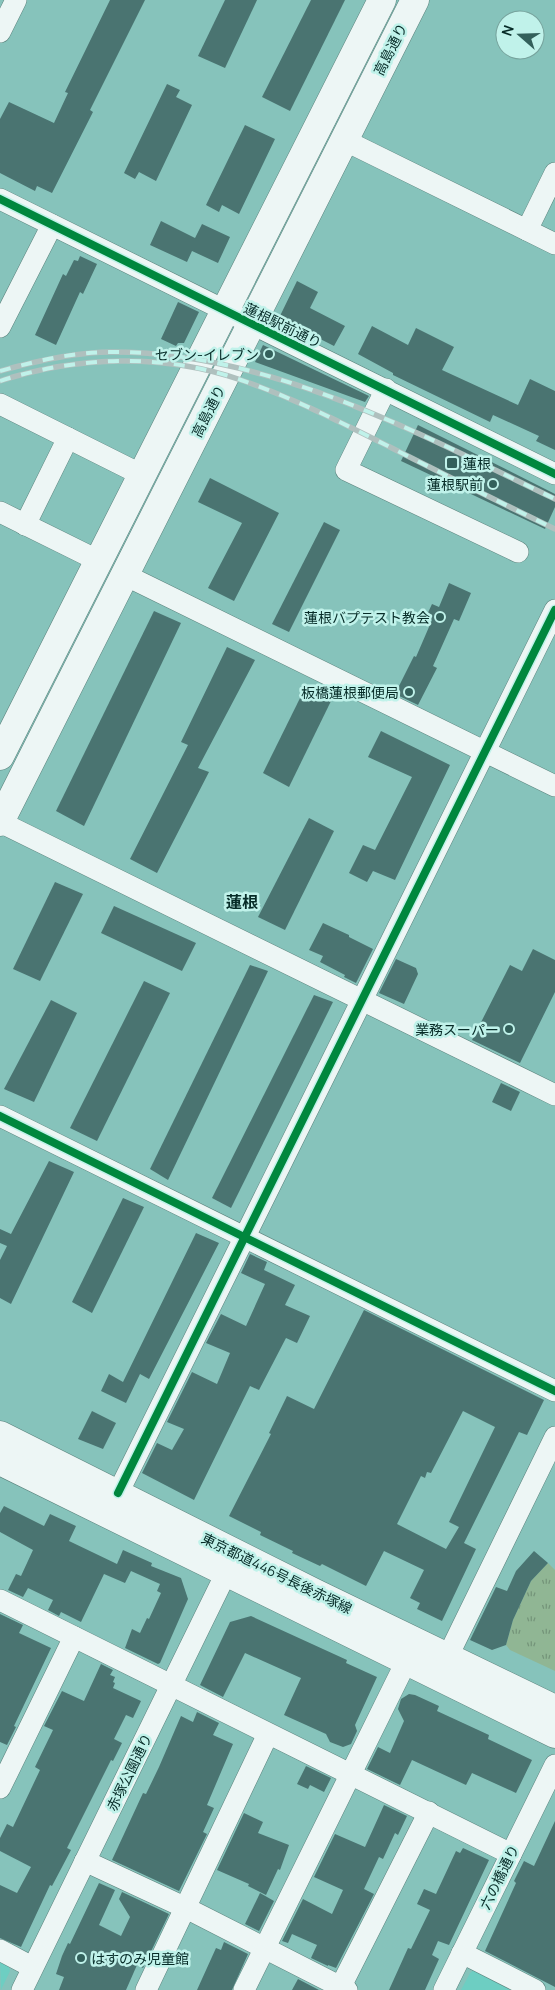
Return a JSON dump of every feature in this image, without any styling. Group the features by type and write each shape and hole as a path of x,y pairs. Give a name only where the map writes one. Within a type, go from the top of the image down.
{"main road":[{"path":"0,756 382,0"},
{"name":"高島通り","path":"0,822 415,0"},
{"name":"東京都道446号長後赤塚線","path":"0,1435 118,1493 232,1563 406,1662 555,1734"},
{"name":"東京都道446号長後赤塚線","path":"0,1461 447,1658 555,1709"}],"street":[{"path":"0,32 16,0"},
{"path":"344,140 555,244"},
{"path":"527,230 555,173"},
{"name":"蓮根駅前通り","path":"0,199 555,474"},
{"path":"0,327 52,225"},
{"path":"386,389 346,470 518,552"},
{"path":"0,404 142,475"},
{"path":"26,525 68,438"},
{"path":"0,512 99,561"},
{"path":"125,575 555,786"},
{"path":"118,1493 555,610"},
{"path":"0,822 555,1095"},
{"path":"0,1116 555,1391"},
{"path":"447,1658 555,1436"},
{"name":"赤塚公園通り","path":"22,1990 32,1966 232,1563"},
{"path":"0,1600 510,1854"},
{"path":"0,1788 74,1637"},
{"path":"244,1990 406,1662"},
{"path":"146,1990 268,1734"},
{"name":"六の橋通り","path":"444,1990 555,1765"},
{"path":"85,1861 186,1908 342,1989 429,1812"},
{"path":"0,1950 32,1966"},
{"path":"462,1953 535,1990"}],"shaded area":[{"path":"0,1960 8,1964 10,1971 1,1990"},
{"path":"474,1970 514,1990 461,1990 470,1973"}],"green space":[{"path":"548,1563 555,1570 555,1671 510,1650 506,1645 513,1620 531,1581"}],"building":[{"path":"110,0 145,0 90,110 93,112 52,193 37,186 35,191 0,173 0,119 9,102 54,123 68,93 65,92"},
{"path":"225,0 257,0 225,68 198,56"},
{"path":"311,0 345,0 290,111 262,97"},
{"path":"167,84 180,90 176,97 192,105 156,181 139,172 135,179 124,173"},
{"path":"245,125 275,139 239,214 222,205 219,212 206,205"},
{"path":"161,221 195,238 202,224 230,237 218,263 192,251 187,262 150,245"},
{"path":"80,256 97,264 83,294 80,292 56,345 35,335 63,274 66,276 74,260 78,261"},
{"path":"297,281 318,292 310,308 345,326 334,346 279,318"},
{"path":"178,302 199,312 184,343 178,343 176,346 161,339"},
{"path":"372,326 408,345 416,328 454,347 442,370 518,405 530,379 555,391 555,450 536,441 539,436 493,415 490,422 393,375 393,373 358,354"},
{"path":"263,345 369,396 365,402 255,362"},
{"name":"蓮根駅前","path":"418,425 555,494 555,507 545,529 401,461"},
{"path":"210,478 279,513 234,601 208,588 242,523 198,502"},
{"path":"324,522 340,530 289,632 272,624"},
{"path":"449,583 471,593 459,621 454,619 433,666 437,668 418,705 395,694 414,656 416,657 432,620 426,617 432,604 439,607"},
{"path":"154,611 181,623 84,826 56,811"},
{"path":"227,647 255,660 198,768 209,772 157,873 130,859 188,745 181,742"},
{"path":"305,688 332,699 289,787 263,773"},
{"path":"381,731 450,765 395,880 373,871 367,882 349,873 363,845 375,850 412,777 368,757"},
{"path":"309,818 334,831 285,930 258,917"},
{"path":"55,882 83,894 40,981 13,969"},
{"path":"114,906 196,943 182,971 101,933"},
{"path":"323,923 373,949 356,983 320,962 323,956 309,950"},
{"path":"533,949 555,960 555,992 520,1063 472,1040 510,965 522,971"},
{"path":"396,959 416,968 418,974 404,1004 379,993"},
{"path":"250,965 268,971 168,1180 150,1169"},
{"path":"144,981 170,993 97,1141 70,1128"},
{"path":"314,995 333,1002 231,1208 212,1198"},
{"path":"51,1000 77,1013 34,1102 4,1089"},
{"path":"501,1083 520,1092 511,1111 492,1102"},
{"path":"49,1161 74,1172 11,1304 0,1298 0,1260 7,1246 0,1243 0,1229 11,1234"},
{"path":"123,1198 144,1207 92,1313 72,1302"},
{"path":"196,1233 219,1243 149,1379 140,1374 126,1403 101,1391 109,1374 123,1382"},
{"path":"250,1254 267,1262 264,1270 295,1285 285,1305 310,1316 297,1343 286,1338 259,1390 250,1386 194,1500 142,1473 157,1443 172,1450 184,1429 167,1422 192,1372 217,1384 230,1353 206,1343 221,1314 246,1326 265,1284 241,1273"},
{"path":"364,1310 544,1400 527,1435 519,1432 464,1543 476,1549 442,1621 417,1609 420,1603 410,1598 424,1570 384,1551 366,1586 322,1564 320,1566 292,1553 293,1551 260,1535 261,1532 229,1516 271,1434 269,1433 287,1396 314,1409","holes":["463,1411 495,1427 449,1522 459,1527 446,1549 397,1524 421,1476 425,1478 427,1472 431,1473"]},
{"path":"92,1411 116,1423 103,1449 78,1439"},
{"path":"4,1506 44,1526 50,1514 76,1526 69,1541 117,1564 123,1550 152,1563 151,1566 181,1578 188,1599 160,1663 158,1664 125,1648 132,1629 140,1633 147,1618 149,1619 161,1593 157,1591 160,1584 131,1571 125,1583 104,1574 81,1622 61,1612 59,1616 48,1610 53,1600 28,1588 23,1597 8,1590 16,1574 21,1576 33,1550 0,1532 0,1513"},
{"path":"534,1551 548,1563 531,1581 513,1620 506,1645 492,1650 470,1640 496,1587 507,1591 516,1571"},
{"path":"0,1614 23,1625 19,1633 51,1648 7,1745 0,1742"},
{"path":"251,1616 347,1660 346,1663 377,1677 355,1725 357,1731 351,1744 343,1747 330,1742 326,1734 284,1715 301,1678 245,1653 223,1697 200,1685 230,1622"},
{"path":"101,1664 113,1670 110,1675 115,1677 113,1688 141,1701 133,1718 126,1715 114,1739 122,1743 113,1761 111,1760 67,1848 71,1850 52,1886 50,1885 21,1947 0,1938 0,1885 17,1893 31,1867 0,1851 0,1838 7,1824 13,1827 40,1770 35,1767 53,1730 44,1726 62,1691 84,1701"},
{"path":"409,1694 439,1706 437,1711 489,1735 488,1739 532,1760 516,1793 472,1773 466,1785 412,1760 400,1785 367,1769 378,1747 390,1753 404,1721 398,1709 401,1699"},
{"path":"197,1712 219,1723 213,1735 233,1744 207,1805 214,1808 203,1832 207,1834 179,1891 112,1860 143,1793 146,1794 159,1767 181,1716 193,1722"},
{"path":"306,1766 331,1778 324,1792 310,1785 308,1789 297,1784"},
{"path":"384,1805 407,1816 398,1835 395,1833 383,1859 379,1857 364,1889 374,1894 336,1968 328,1966 311,1958 317,1945 292,1934 288,1943 282,1941 303,1899 332,1914 343,1890 314,1877 335,1834 365,1847"},
{"path":"244,1813 263,1822 258,1833 289,1845 280,1870 278,1869 266,1895 248,1886 249,1884 217,1870"},
{"path":"555,1821 555,1987 485,1951 524,1861 534,1866"},
{"path":"463,1848 489,1860 449,1945 438,1941 432,1955 439,1959 425,1990 389,1990 408,1948 411,1949 430,1910 417,1904 424,1889 436,1894 456,1851 460,1853"},
{"path":"99,1883 115,1890 99,1925 121,1936 130,1917 119,1899 122,1892 169,1914 143,1968 137,1965 126,1990 59,1990 64,1977 56,1974 62,1956 68,1943 70,1944"},
{"path":"260,1893 274,1901 259,1931 245,1924"},
{"path":"224,1942 248,1954 232,1990 197,1990 216,1948 221,1950"},
{"path":"298,1979 319,1990 292,1990"}],"railway":[{"path":"0,371 55,358 111,352 169,355 227,365 284,381 340,400 450,448 555,499"},
{"path":"0,381 59,366 120,361 182,365 212,371 258,386 310,408 555,529"}],"cycle path":[{"path":"0,199 555,474"},
{"path":"118,1493 555,610"},
{"path":"0,1116 555,1391"}],"place":[{"name":"セブン-イレブン","path":"269,354"},
{"name":"蓮根","path":"452,463"},
{"name":"蓮根駅前","path":"493,484"},
{"name":"蓮根バプテスト教会","path":"440,617"},
{"name":"板橋蓮根郵便局","path":"409,692"},
{"name":"業務スーパー","path":"509,1029"},
{"name":"はすのみ児童館","path":"81,1958"}],"district":[{"name":"蓮根","path":"242,902"}]}
